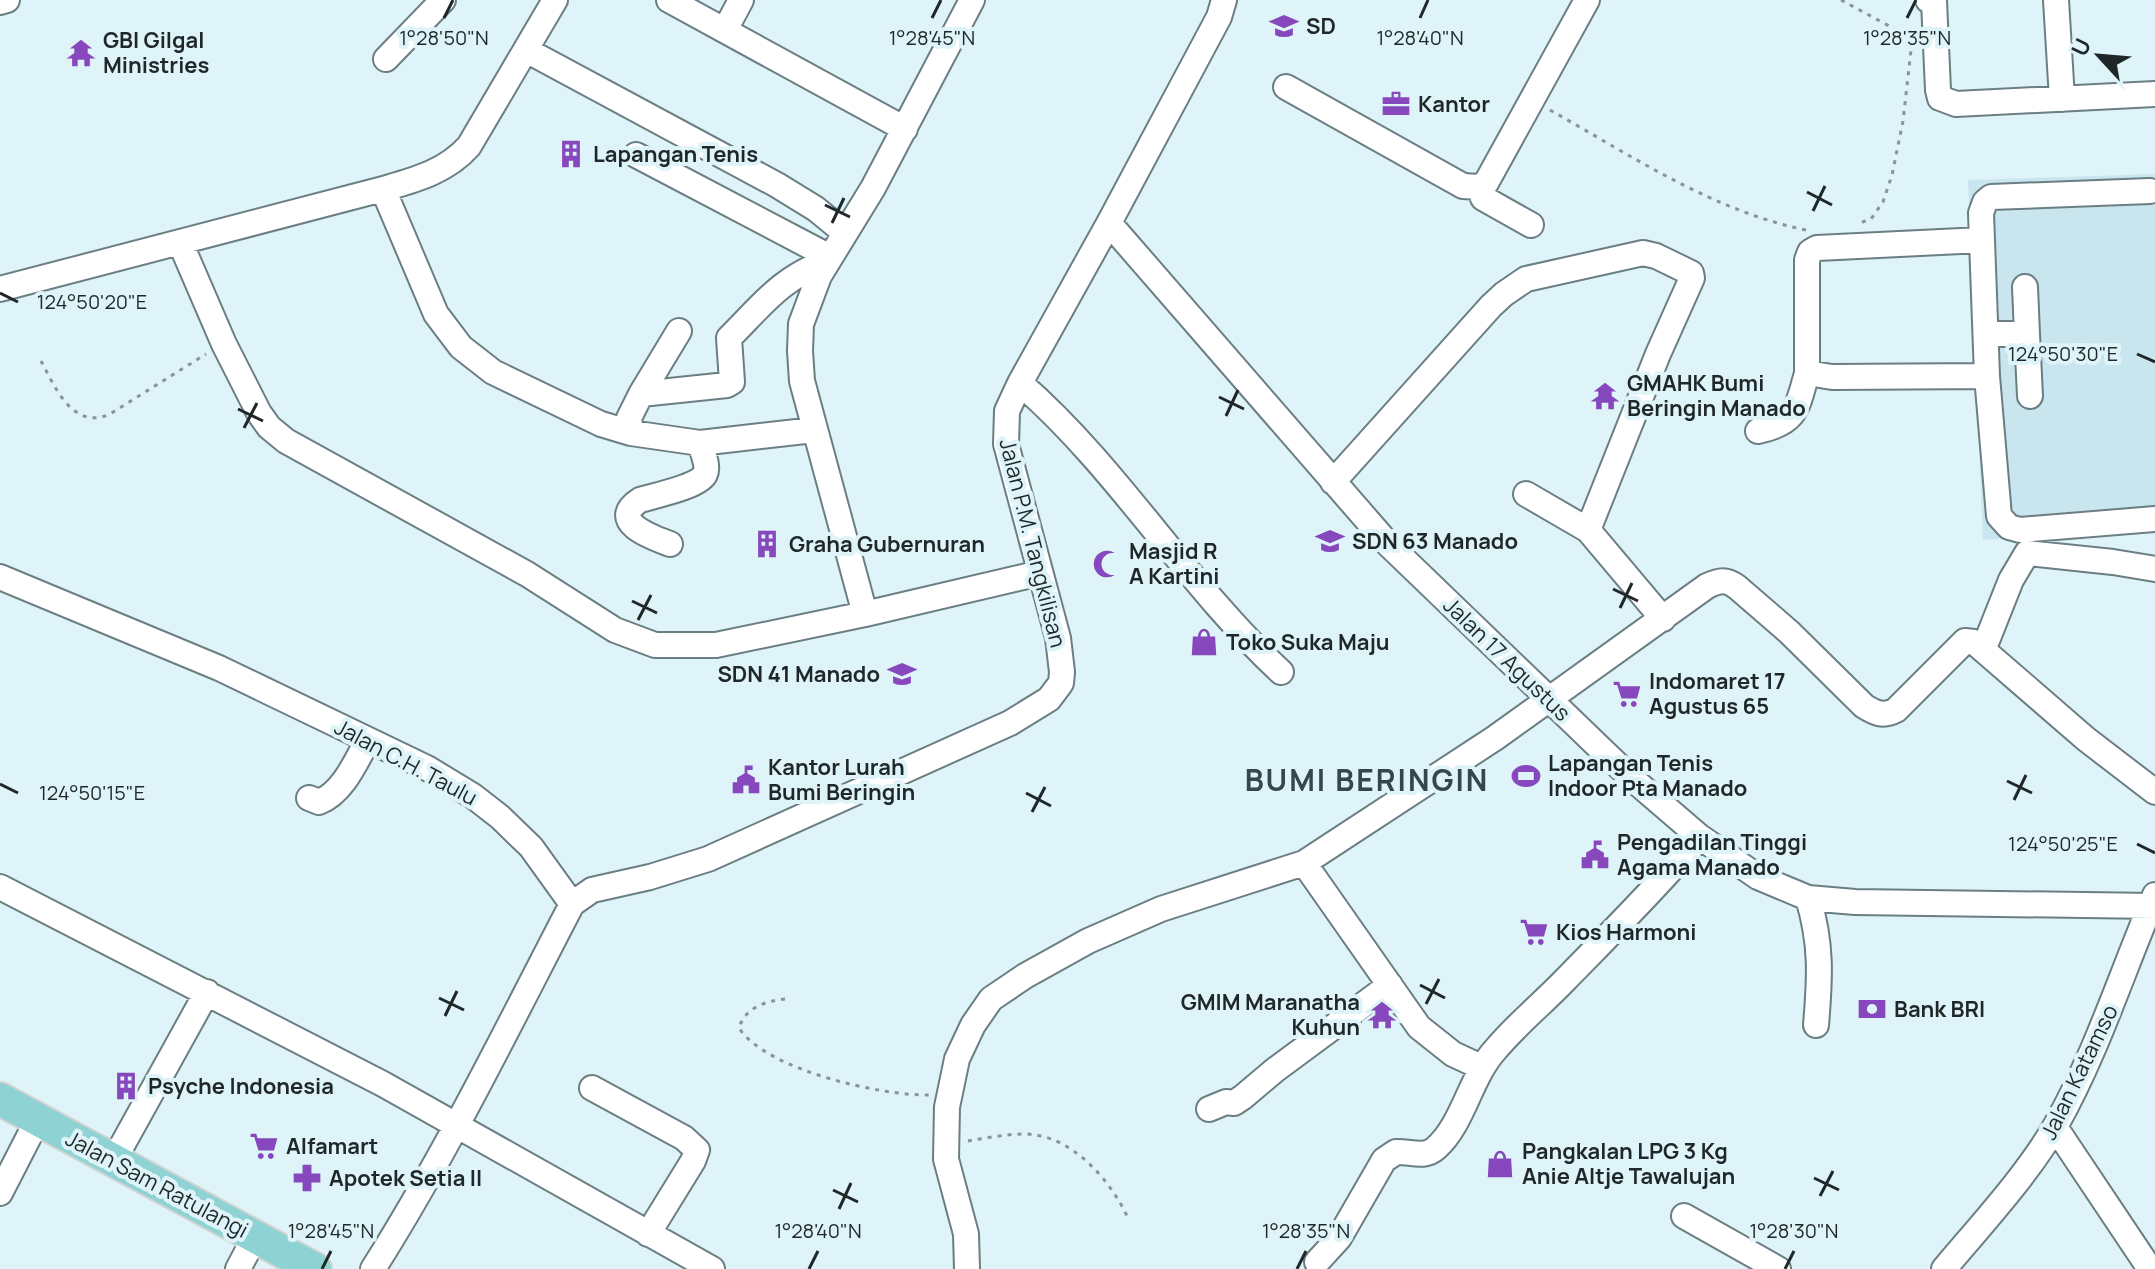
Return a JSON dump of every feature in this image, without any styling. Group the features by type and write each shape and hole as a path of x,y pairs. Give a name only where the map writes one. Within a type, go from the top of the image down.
{"main road":[{"name":"Jalan Sam Ratulangi","path":"0,1099 315,1269"}],"street":[{"path":"0,2 7,0"},
{"path":"386,59 443,0"},
{"path":"0,289 383,189 438,171 462,154 476,136 555,0"},
{"path":"669,0 905,129"},
{"path":"725,30 741,0"},
{"path":"865,614 802,381 801,324 829,259 873,188 972,0"},
{"name":"Jalan P.M. Tangkilisan","path":"572,904 592,890 650,877 708,859 1010,723 1049,699 1061,683 1058,638 1006,444 1007,411 1219,17 1224,0"},
{"path":"1286,87 1463,186 1479,187 1486,183 1534,101 1587,0"},
{"path":"1945,0 1931,0 1940,98 1956,104 2155,94"},
{"path":"2056,0 2062,99"},
{"path":"526,50 777,185 816,209 844,232"},
{"path":"636,155 829,259"},
{"path":"1479,187 1483,198 1531,225"},
{"path":"383,189 436,314 461,347 493,372 601,424 631,433 700,443 814,430"},
{"path":"2150,191 1991,197 1985,202 1981,213 1987,376 1999,516 2009,527 2020,530 2155,519"},
{"name":"Jalan 17 Agustus","path":"1109,223 1388,544 1629,776 1700,837 1758,877 1808,898 1855,902 2153,902"},
{"path":"1758,431 1786,422 1798,404 1807,373 1807,260 1810,252 1817,248 1982,240"},
{"path":"180,242 224,344 269,427 286,441 527,574 615,630 655,645 716,645 1040,573"},
{"path":"1333,482 1491,306 1518,284 1526,279 1648,253 1691,273 1692,278 1658,354 1588,530"},
{"path":"641,394 732,382 729,338 779,288 801,271 829,259"},
{"path":"2025,287 2030,396"},
{"path":"631,433 629,418 679,331"},
{"path":"1986,334 2027,334"},
{"path":"1807,373 1832,377 1987,376"},
{"path":"1020,383 1048,407 1246,640 1281,672"},
{"path":"670,544 638,532 631,523 631,513 634,504 640,500 703,478 706,469 700,443"},
{"path":"1526,494 1588,530 1663,619"},
{"path":"1984,648 2011,580 2027,553 2155,569"},
{"name":"Jalan C.H. Taulu","path":"0,577 219,668 427,768 500,817 531,847 572,904"},
{"path":"967,1269 966,1234 946,1159 949,1094 957,1059 973,1025 991,999 1088,941 1161,909 1304,863 1550,700 1606,657 1720,580 1729,582 1789,632 1864,706 1881,714 1896,710 1965,641 1974,642 2086,739 2155,792"},
{"path":"309,798 319,802 327,799 349,772 368,740"},
{"path":"1317,1262 1339,1238 1384,1160 1396,1152 1416,1155 1439,1146 1461,1111 1481,1067 1700,837"},
{"path":"1304,863 1419,1027 1453,1054 1481,1067"},
{"path":"0,887 207,992 456,1125 712,1269"},
{"path":"1808,898 1819,945 1821,972 1816,1025"},
{"name":"Jalan Katamso","path":"1944,1269 1994,1209 2055,1127 2090,1059 2153,902"},
{"path":"373,1269 456,1125 572,904"},
{"path":"1209,1109 1226,1102 1234,1103 1243,1097 1390,985"},
{"path":"114,1160 207,992"},
{"path":"592,1088 684,1138 697,1150 648,1234"},
{"path":"0,1193 38,1119"},
{"path":"2055,1127 2150,1269"},
{"path":"1684,1216 1778,1269"},
{"path":"238,1269 255,1237"}],"path":[{"path":"1841,0 1902,33 1911,50 1903,121 1883,202 1871,219 1851,226"},
{"path":"1534,101 1731,209 1811,231"},
{"path":"41,361 64,401 74,411 93,418 110,414 224,344"},
{"path":"785,999 773,1000 752,1009 739,1028 765,1050 828,1078 905,1095 949,1094"},
{"path":"945,1144 1027,1134 1059,1142 1106,1179 1127,1216"}],"shaded area":[{"path":"2155,174 2155,527 1983,540 1968,180"}],"place":[{"name":"SD","path":"1284,26"},
{"name":"GBI Gilgal Ministries","path":"81,53"},
{"name":"Kantor","path":"1396,104"},
{"name":"Lapangan Tenis","path":"571,154"},
{"name":"GMAHK Bumi Beringin Manado","path":"1605,396"},
{"name":"SDN 63 Manado","path":"1330,541"},
{"name":"Graha Gubernuran","path":"767,544"},
{"name":"Masjid R A Kartini","path":"1107,564"},
{"name":"Toko Suka Maju","path":"1204,642"},
{"name":"SDN 41 Manado","path":"902,674"},
{"name":"Indomaret 17 Agustus 65","path":"1627,694"},
{"name":"Lapangan Tenis Indoor Pta Manado","path":"1526,776"},
{"name":"Kantor Lurah Bumi Beringin","path":"746,780"},
{"name":"Pengadilan Tinggi Agama Manado","path":"1595,855"},
{"name":"Kios Harmoni","path":"1534,932"},
{"name":"Bank BRI","path":"1872,1009"},
{"name":"GMIM Maranatha Kuhun","path":"1382,1015"},
{"name":"Psyche Indonesia","path":"126,1086"},
{"name":"Alfamart","path":"264,1146"},
{"name":"Pangkalan LPG 3 Kg Anie Altje Tawalujan","path":"1500,1164"},
{"name":"Apotek Setia II","path":"307,1178"}],"district":[{"name":"BUMI BERINGIN","path":"1367,781"}]}
